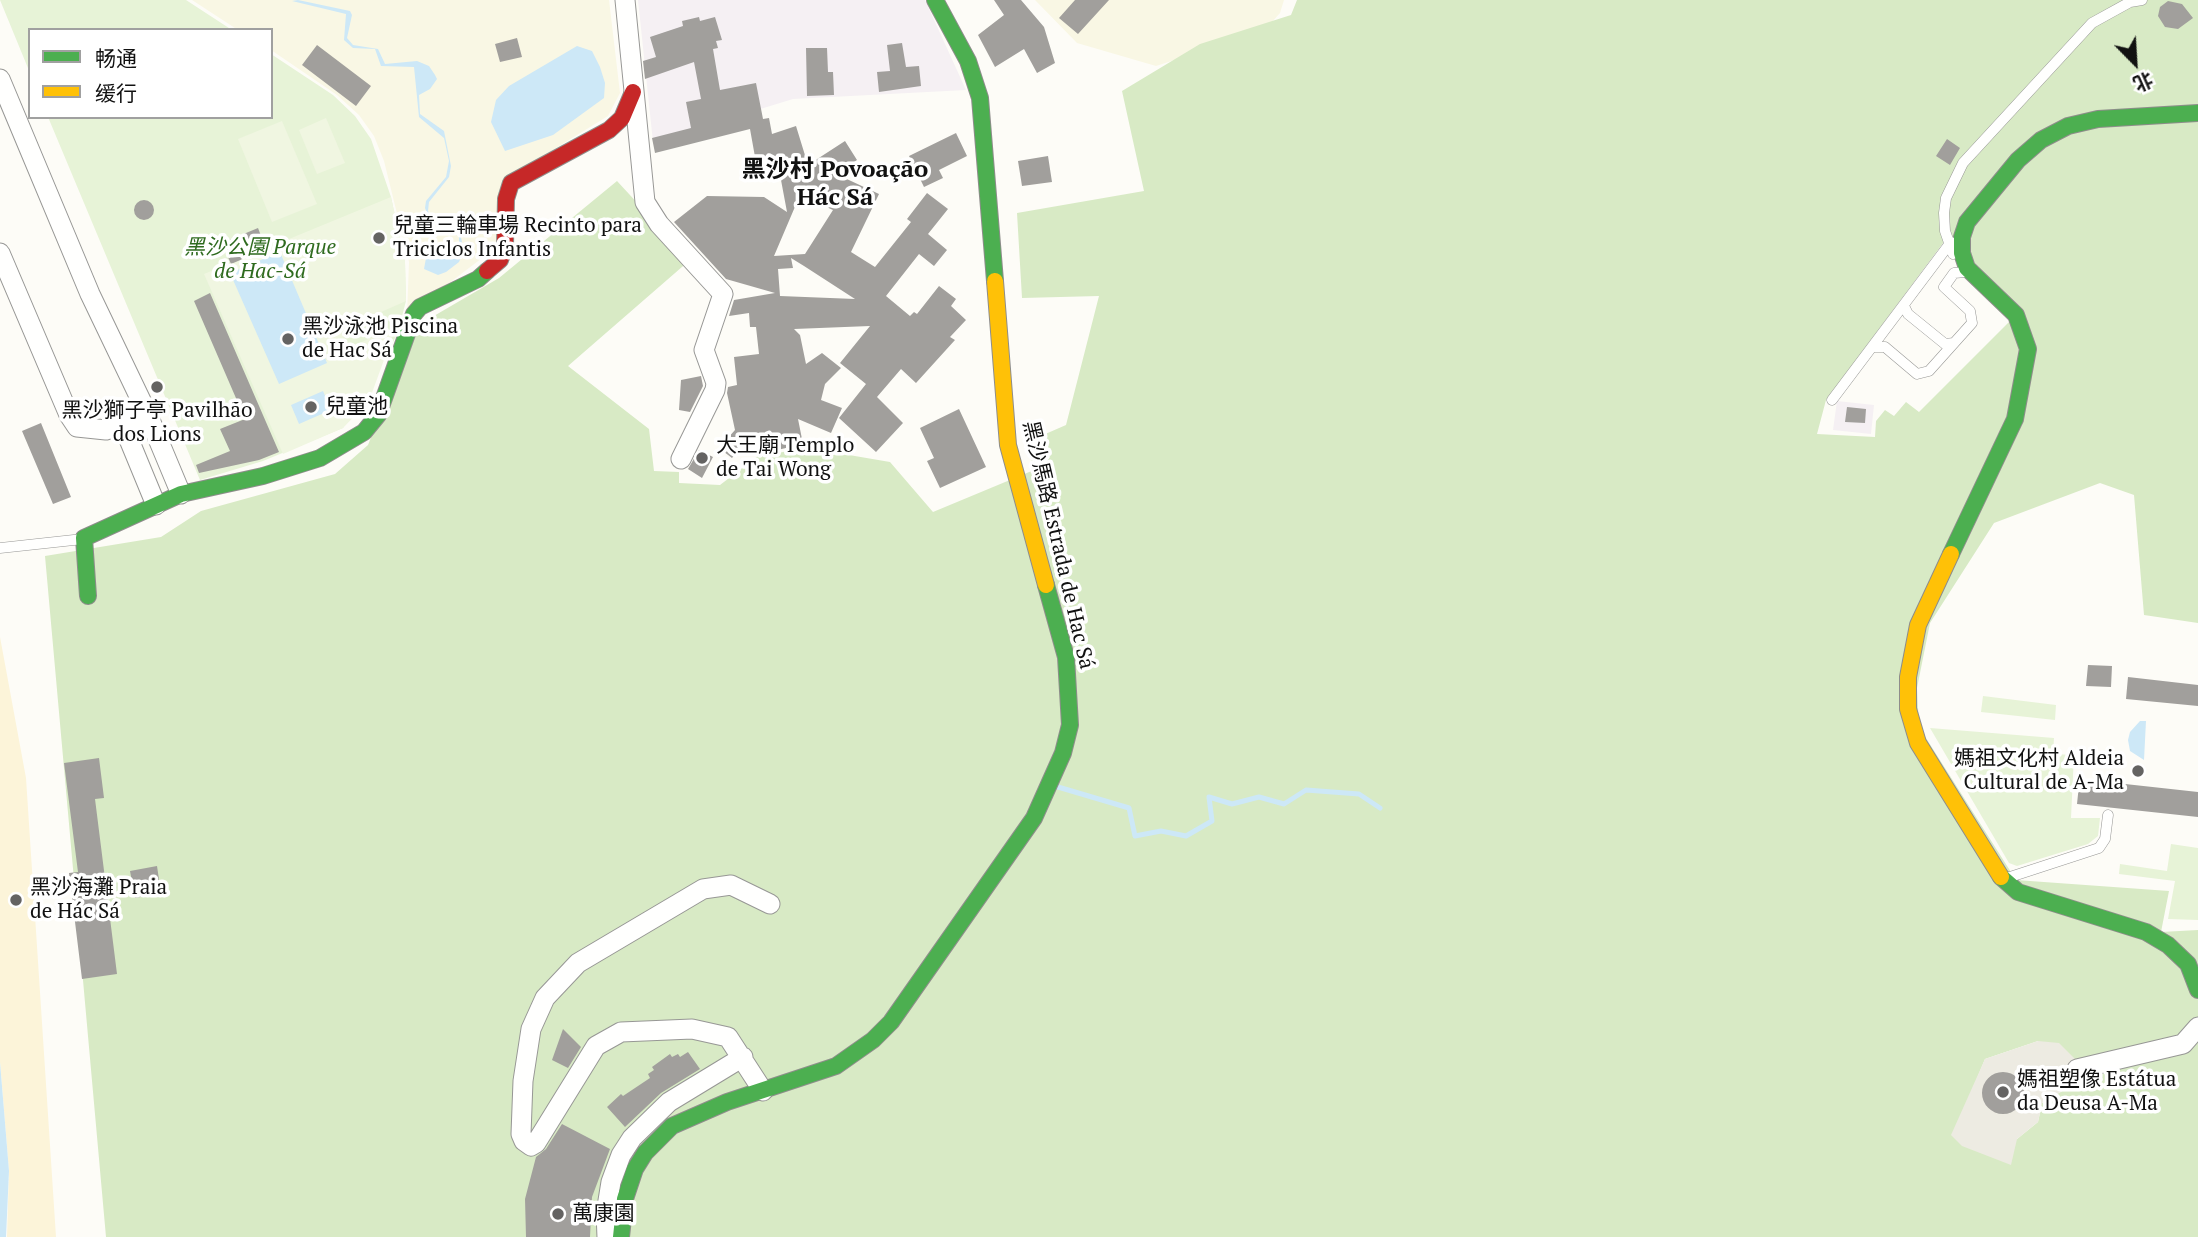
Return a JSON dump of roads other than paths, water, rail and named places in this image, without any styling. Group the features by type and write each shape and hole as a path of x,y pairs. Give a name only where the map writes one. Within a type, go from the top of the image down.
{"street":[{"path":"625,0 645,202 665,231 723,294 704,350 716,383 715,390 681,459"},
{"name":"黑沙馬路 Estrada de Hac Sá","path":"621,1237 621,1220 628,1187 640,1161 657,1139 684,1119 836,1066 873,1040 891,1022 1034,818 1056,775 1070,725 1066,657 1008,445 980,98 968,61 935,0"},
{"path":"0,79 90,294 148,415 181,494"},
{"path":"88,596 83,538 181,494 264,476 320,458 365,432 378,415 414,314 420,307 491,271 500,260 505,246 506,199 511,183 517,177 608,130 622,118 633,92"},
{"path":"2198,113 2098,119 2068,126 2040,139 2018,160 1967,222 1962,237 1962,253 1967,268 2016,315 2026,340 2026,368 2015,419 1918,625 1908,677 1908,709 1917,743 2002,879 2018,892 2146,932 2168,945 2188,964 2198,990"},
{"path":"0,253 69,415 78,426 106,430 148,415"},
{"path":"123,425 156,505"},
{"path":"763,1091 743,1057 727,1037 692,1029 621,1032 596,1046 536,1143 531,1146 524,1141 520,1116 531,1028 545,998 578,963 703,889 731,885 770,904"},
{"path":"2077,1069 2183,1044 2191,1039 2198,1027"},
{"path":"607,1237 606,1213 611,1182 621,1155 632,1138 669,1102 743,1057"}],"lane":[{"path":"1974,277 1948,245 1944,213 1946,198 1963,163 2092,23 2130,2 2142,0"},
{"path":"1832,400 1967,222"},
{"path":"1881,337 1888,350 1921,375 1929,371 1973,319 1970,311 1944,287 1954,273 1963,271 1974,277"},
{"path":"1904,306 1908,314 1944,344 1954,343"},
{"path":"1874,347 1888,350"},
{"path":"0,548 83,538"},
{"path":"2002,879 2099,848 2105,839 2108,815"}],"water":[{"path":"292,1 350,11 352,15 347,38 353,45 378,49 385,64 417,61 429,66 435,75 437,79 430,89 419,95 420,114 444,131 451,166 449,177 429,202 428,211 432,219 450,224 459,230 464,250 459,262 446,272 438,275 424,269 426,258 448,254 459,244 459,236 452,226 429,219 425,208 426,201 446,177 449,161 444,138 419,117 414,67 381,66 375,49 353,48 344,40 346,14"},
{"path":"577,46 592,51 605,83 604,98 553,135 505,151 491,122 496,100 509,86"},
{"path":"280,252 327,363 279,384 230,273"},
{"name":"兒童池","path":"323,391 331,410 299,424 291,405"},
{"path":"2140,721 2146,721 2144,760 2130,751 2128,740 2130,732"},
{"path":"0,1062 9,1171 6,1237 0,1237"}],"waterway":[{"path":"1058,787 1129,808 1135,836 1161,831 1186,836 1212,821 1209,797 1232,804 1259,797 1284,804 1306,790 1359,794 1380,808"}],"place":[{"name":"兒童三輪車場 Recinto para Triciclos Infantis","path":"379,238"},
{"name":"黑沙泳池 Piscina de Hac Sá","path":"288,339"},
{"name":"黑沙獅子亭 Pavilhão dos Lions","path":"157,387"},
{"name":"兒童池","path":"311,407"},
{"name":"大王廟 Templo de Tai Wong","path":"702,458"},
{"name":"媽祖文化村 Aldeia Cultural de A-Ma","path":"2138,771"},
{"name":"黑沙海灘 Praia de Hác Sá","path":"16,900"},
{"name":"媽祖塑像 Estátua da Deusa A-Ma","path":"2003,1092"},
{"name":"萬康園","path":"558,1214"}],"district":[{"name":"黑沙村 Povoação Hác Sá","path":"835,184"}],"park label":[{"name":"黑沙公園 Parque de Hac-Sá","path":"260,260"}]}
